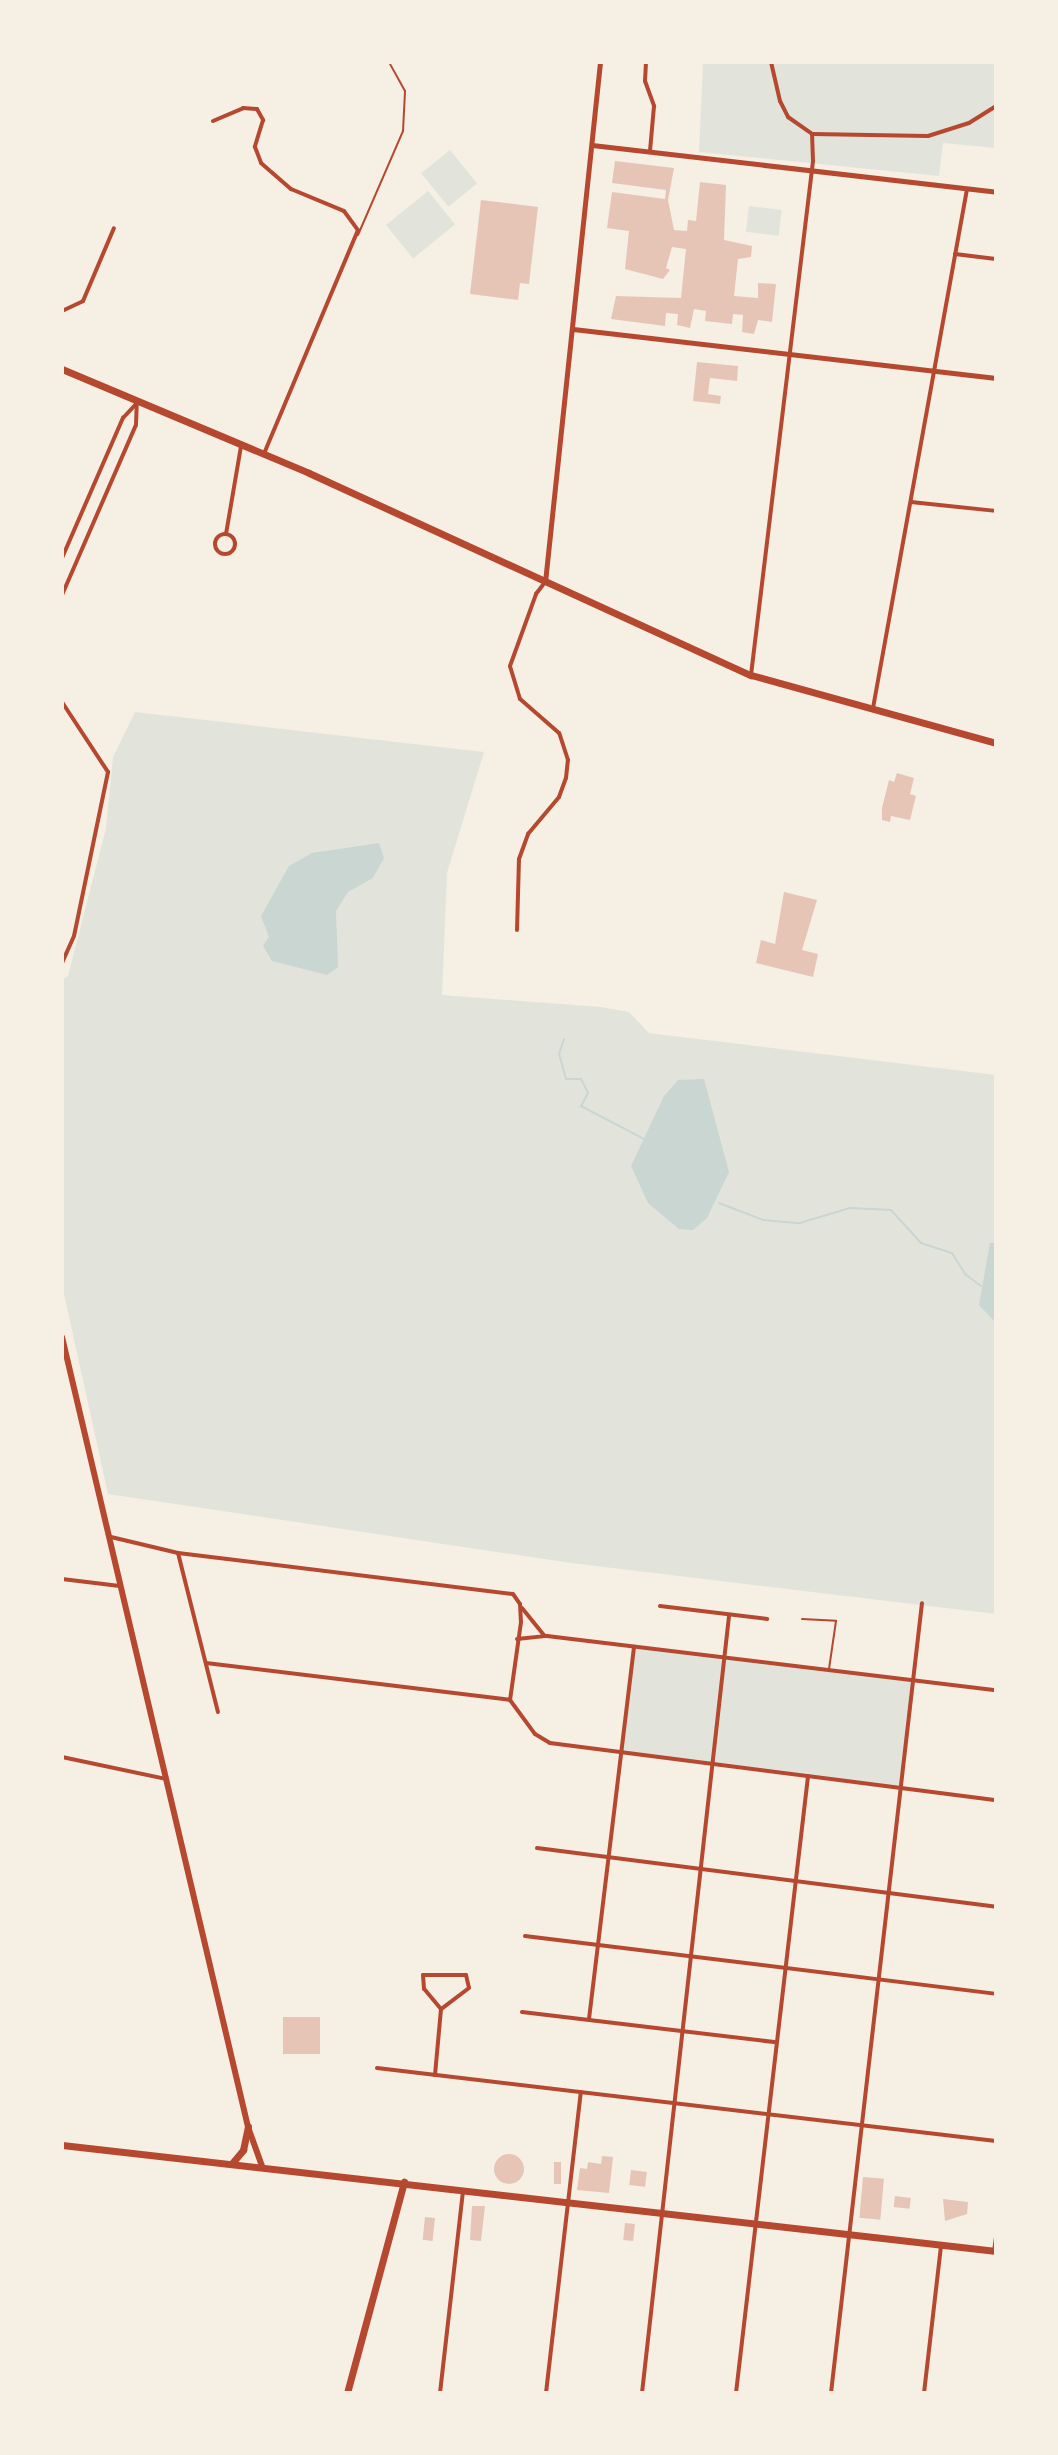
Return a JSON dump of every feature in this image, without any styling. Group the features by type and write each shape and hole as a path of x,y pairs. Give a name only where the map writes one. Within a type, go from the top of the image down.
{"main road":[{"path":"62,369 751,675 996,743"},
{"path":"62,1337 248,2127 262,2166"},
{"path":"233,2162 243,2150 248,2127"},
{"path":"62,2145 753,2221 995,2251"},
{"path":"347,2393 404,2182"}],"street":[{"path":"517,930 519,859 528,834 559,797 568,760 559,733 520,699 510,666 536,594 545,582 600,62"},
{"path":"646,62 645,81 654,106 650,151"},
{"path":"771,62 780,101 788,117 812,134 928,136 969,123 996,106"},
{"path":"213,121 243,108 257,109 263,120 255,150 261,163 291,189 344,211 358,235 263,456"},
{"path":"751,675 812,134"},
{"path":"592,145 996,192"},
{"path":"873,708 967,189"},
{"path":"62,311 83,301 114,228"},
{"path":"955,254 996,259"},
{"path":"573,329 996,378"},
{"path":"62,558 123,418 137,402"},
{"path":"62,595 136,425 137,402"},
{"path":"226,534 235,544 224,554 215,544 226,534 241,446"},
{"path":"910,502 996,511"},
{"path":"62,702 108,772 74,936 62,963"},
{"path":"62,1375 70,1374"},
{"path":"111,1537 178,1553 513,1594 547,1636"},
{"path":"178,1553 218,1712"},
{"path":"62,1579 122,1586"},
{"path":"831,2393 859,2124 922,1603"},
{"path":"520,1604 510,1700 535,1734 550,1743 996,1800"},
{"path":"660,1606 767,1619"},
{"path":"642,2393 729,1616"},
{"path":"517,1639 547,1636 996,1690"},
{"path":"589,2019 634,1647"},
{"path":"206,1663 510,1700"},
{"path":"62,1757 168,1779"},
{"path":"736,2393 765,2114 808,1776"},
{"path":"537,1848 996,1907"},
{"path":"525,1936 996,1994"},
{"path":"435,2075 441,2009 424,1989 423,1975 466,1975 469,1988 441,2009"},
{"path":"522,2012 774,2042"},
{"path":"377,2068 996,2141"},
{"path":"546,2393 581,2092"},
{"path":"440,2393 463,2189"},
{"path":"995,2251 996,2236"},
{"path":"924,2393 941,2243"}],"lane":[{"path":"358,235 405,118 405,91 389,62"},
{"path":"802,1619 836,1621 828,1670"}],"shaded area":[{"path":"703,62 996,62 996,148 943,143 939,176 699,152"},
{"path":"450,150 477,183 448,207 421,173"},
{"path":"428,191 455,224 413,258 386,225"},
{"path":"749,206 782,210 779,236 746,232"},
{"path":"135,712 484,752 447,873 442,995 601,1007 629,1012 649,1033 996,1075 996,1614 571,1563 108,1494 62,1285 62,980 68,976 106,828 113,757"},
{"path":"379,843 384,858 373,878 348,892 336,911 338,967 327,975 272,961 263,946 269,937 261,916 289,866 312,853"},
{"path":"704,1079 729,1172 707,1218 693,1230 679,1229 648,1203 631,1166 664,1096 678,1080"},
{"path":"990,1243 996,1243 996,1323 979,1305"},
{"path":"634,1647 914,1681 901,1789 621,1754"}],"building":[{"path":"615,161 674,168 668,200 674,230 687,231 688,220 696,221 700,182 726,185 724,240 752,246 751,257 738,259 734,296 758,298 758,283 776,284 772,322 758,320 754,334 742,332 743,315 733,314 732,324 705,321 706,311 694,309 690,328 677,325 678,314 666,313 665,326 611,319 616,296 681,298 686,249 672,247 666,268 670,270 663,279 625,269 629,231 607,228 612,192 665,199 666,190 612,183"},
{"path":"481,200 538,207 529,284 520,283 518,300 470,294"},
{"path":"697,362 738,366 737,381 710,378 708,394 721,396 720,404 693,401"},
{"path":"897,773 914,778 910,794 916,796 910,820 891,816 890,822 882,820 882,808 889,780 894,782"},
{"path":"784,892 817,900 802,950 818,954 813,977 756,963 761,940 775,944"},
{"path":"283,2017 320,2017 320,2054 283,2054"},
{"path":"509,2154 515,2155 523,2163 523,2175 515,2183 509,2184 503,2183 495,2175 494,2169 495,2163 503,2155"},
{"path":"602,2156 613,2157 609,2193 577,2190 580,2168 587,2169 588,2162 601,2164"},
{"path":"554,2162 561,2162 561,2184 554,2184"},
{"path":"631,2170 647,2172 645,2187 629,2185"},
{"path":"863,2177 884,2179 880,2220 859,2218"},
{"path":"895,2196 911,2198 910,2209 894,2207"},
{"path":"943,2199 968,2202 967,2214 945,2221"},
{"path":"472,2206 485,2206 481,2241 470,2240"},
{"path":"425,2217 435,2218 433,2241 423,2240"},
{"path":"625,2223 635,2224 633,2241 623,2240"}],"waterway":[{"path":"564,1039 559,1054 566,1079 581,1079 588,1093 581,1106 646,1140"},
{"path":"719,1203 763,1220 800,1223 850,1208 891,1210 921,1243 952,1253 965,1274 981,1286"}]}
